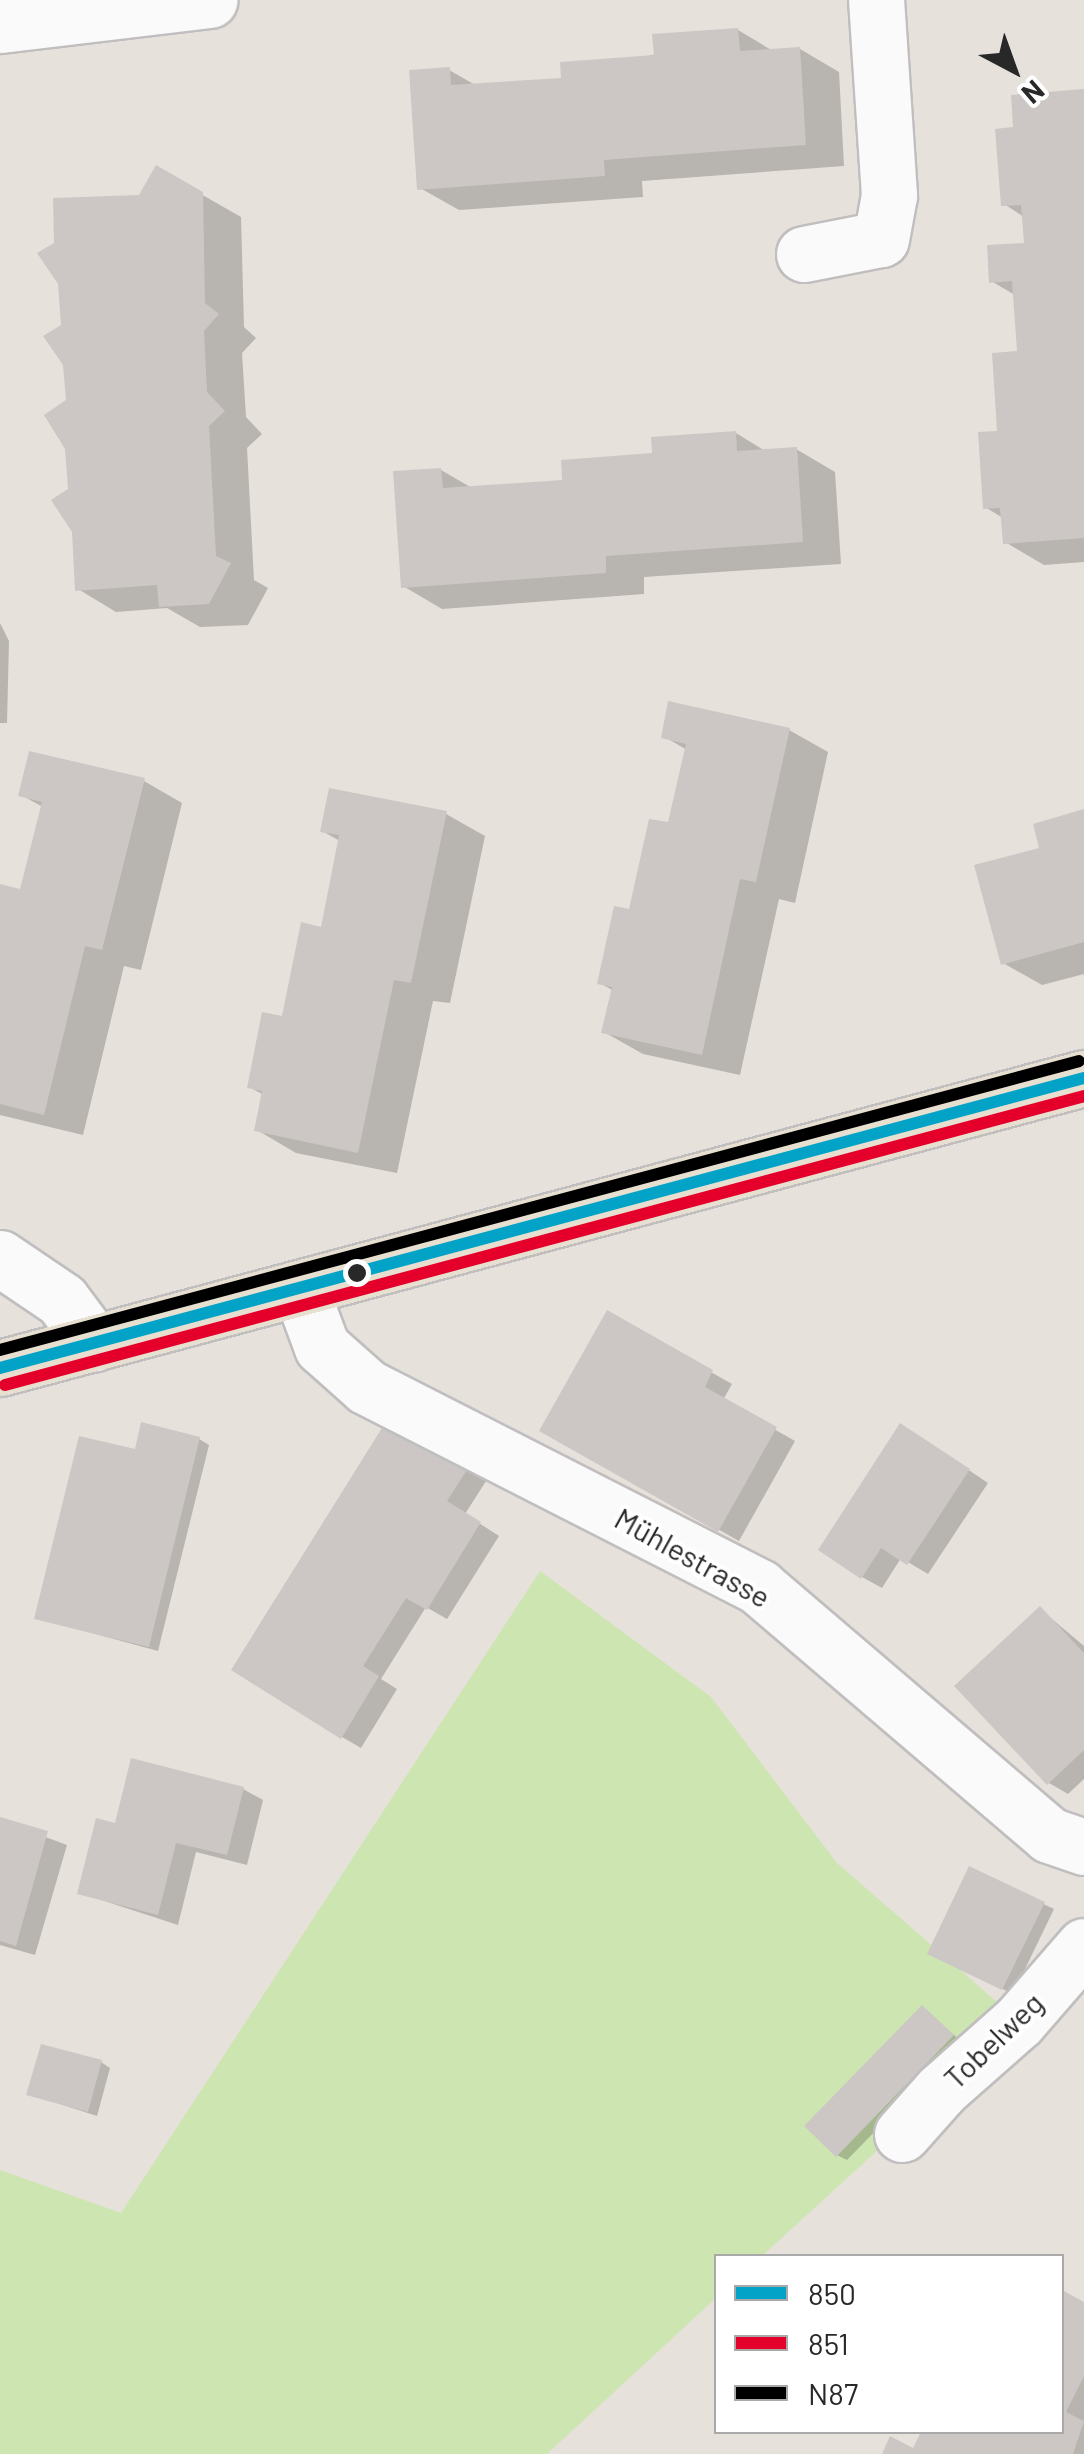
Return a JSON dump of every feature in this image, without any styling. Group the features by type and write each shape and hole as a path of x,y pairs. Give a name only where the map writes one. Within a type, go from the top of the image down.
{"main road":[{"path":"0,1368 1084,1078"}],"street":[{"path":"0,25 210,0"},
{"path":"804,254 881,239 889,194 876,0"},
{"path":"0,1258 62,1300 94,1343"},
{"name":"Mühlestrasse","path":"300,1288 322,1347 367,1387 759,1587 1050,1835 1084,1847"},
{"name":"Tobelweg","path":"902,2134 940,2090 1019,2021 1084,1946"}],"green space":[{"path":"540,1571 711,1697 837,1863 1019,2021 764,2254 714,2254 714,2300 547,2454 0,2454 0,2170 121,2213"}],"building":[{"path":"738,28 740,51 800,47 806,145 604,160 605,176 417,190 409,70 450,67 451,85 561,78 560,62 654,55 652,34"},
{"path":"1084,89 1084,538 1003,544 1000,508 983,509 978,432 997,431 992,353 1017,351 1012,281 989,283 987,245 1024,243 1021,205 1001,206 995,129 1013,127 1011,95"},
{"path":"156,165 203,192 205,303 219,314 204,331 207,392 225,411 209,426 216,556 231,563 209,604 159,607 157,585 75,591 72,532 51,500 68,489 65,449 44,415 66,400 63,365 43,336 61,325 58,284 37,253 54,243 53,198 139,195"},
{"path":"736,431 737,451 797,447 803,542 606,556 606,573 401,588 393,471 441,468 443,488 562,480 561,460 652,453 651,437"},
{"path":"668,701 790,728 756,882 740,879 702,1055 601,1033 612,987 597,984 614,906 629,909 649,819 668,822 686,744 661,738"},
{"path":"29,751 145,778 102,950 85,946 44,1115 0,1104 0,884 20,889 42,802 18,796"},
{"path":"329,788 447,811 411,983 394,980 358,1153 254,1131 262,1091 247,1088 262,1012 282,1016 301,922 321,927 339,835 320,832"},
{"path":"1084,809 1084,942 1001,965 974,865 1039,848 1033,824"},
{"path":"607,1310 713,1370 705,1387 777,1427 718,1532 539,1431"},
{"path":"390,1415 470,1465 447,1501 481,1522 427,1610 406,1598 363,1666 379,1676 341,1739 231,1670"},
{"path":"141,1422 200,1437 149,1647 34,1619 79,1436 135,1449"},
{"path":"900,1423 970,1469 907,1565 881,1548 861,1579 818,1550"},
{"path":"1040,1606 1084,1653 1084,1750 1047,1785 954,1686"},
{"path":"131,1758 244,1787 227,1855 176,1843 158,1915 77,1894 96,1818 115,1823"},
{"path":"0,1817 48,1831 16,1946 0,1941"},
{"path":"969,1866 1045,1902 1002,1990 927,1954"},
{"path":"922,2005 954,2035 836,2157 804,2126"},
{"path":"41,2044 102,2060 88,2112 26,2095"},
{"path":"1064,2291 1084,2302 1084,2376 1066,2412 1084,2421 1073,2454 882,2454 890,2436 913,2448 920,2434 1064,2434"}],"transit line":[{"name":"N87","path":"0,1350 1079,1061"},
{"name":"850","path":"0,1368 1084,1078"},
{"name":"851","path":"5,1385 1084,1096"}]}
